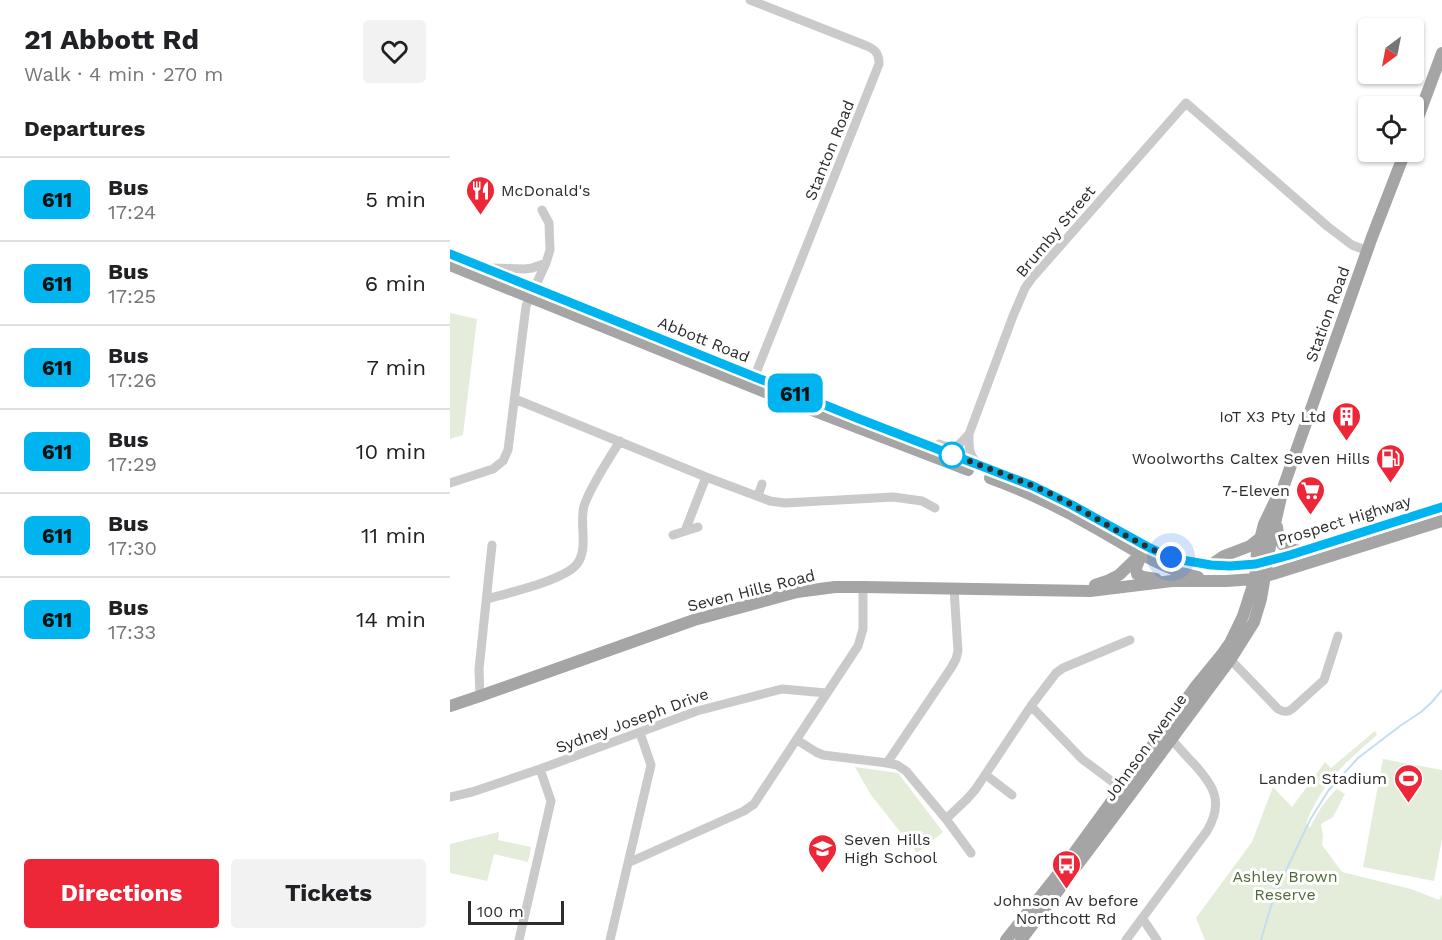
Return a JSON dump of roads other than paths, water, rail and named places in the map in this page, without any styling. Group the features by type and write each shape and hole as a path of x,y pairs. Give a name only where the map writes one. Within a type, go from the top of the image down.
{"main road":[{"path":"1424,101 1442,53"},
{"name":"Station Road","path":"1262,562 1276,520 1283,488 1401,162"},
{"name":"Abbott Road","path":"450,254 489,270 531,293"},
{"name":"Abbott Road","path":"450,265 531,293 1012,487 1145,550 1176,559 1211,565"},
{"name":"Abbott Road","path":"753,382 982,466 1056,496 1145,550 1170,568 1213,581"},
{"name":"Station Road","path":"1262,562 1259,539 1268,514 1283,488"},
{"name":"Prospect Highway","path":"1262,562 1442,507"},
{"path":"1276,520 1278,537 1282,545 1302,551"},
{"name":"Prospect Highway","path":"1260,578 1442,520"},
{"path":"1211,565 1224,556 1250,546 1259,539"},
{"path":"1145,550 1136,568 1137,574 1149,579 1172,581"},
{"name":"Seven Hills Road","path":"1073,590 1113,579 1145,550"},
{"path":"1211,565 1230,566 1262,562"},
{"name":"Johnson Avenue","path":"1021,940 1167,735 1227,656 1244,639 1262,599 1260,578 1262,562"},
{"path":"1257,612 1277,580 1295,567"},
{"name":"Seven Hills Road","path":"450,706 702,618 797,592 836,587 1090,591 1172,581 1226,581 1260,578"},
{"name":"Johnson Avenue","path":"1227,656 1260,578"},
{"path":"1226,581 1239,591 1243,616"},
{"name":"Johnson Avenue","path":"1006,940 1126,792"}],"street":[{"name":"Stanton Road","path":"750,0 874,49 879,64 753,382"},
{"name":"Brumby Street","path":"969,434 1025,288 1186,103 1327,226 1352,245 1368,251"},
{"path":"450,483 492,469 502,461 508,450 526,306 550,250 549,223 542,210"},
{"path":"489,270 490,268 532,268 546,262"},
{"path":"515,399 770,501 785,503 893,497 922,501 935,508"},
{"path":"910,439 927,440 954,448 969,434"},
{"path":"969,434 970,454 982,466"},
{"path":"488,599 561,576 578,564 583,546 584,507 620,441"},
{"path":"685,531 706,477"},
{"path":"758,496 762,484"},
{"path":"673,535 698,526"},
{"path":"480,696 479,669 492,545"},
{"path":"630,862 744,811 754,804 858,646 863,629 863,587"},
{"path":"888,763 957,657 954,589"},
{"path":"1227,656 1278,709 1287,712 1324,680 1338,636"},
{"path":"946,819 967,799 986,775 1031,706 1056,673 1130,640"},
{"name":"Sydney Joseph Drive","path":"450,797 540,769 697,711 782,689 826,693"},
{"path":"1031,706 1082,759 1126,792"},
{"path":"610,940 651,765 640,733"},
{"path":"1126,940 1208,831 1216,809 1216,797 1211,784 1167,735"},
{"path":"797,740 823,755 897,765 906,771 971,853"},
{"path":"519,940 551,801 540,769"},
{"path":"986,775 1012,795"},
{"path":"1143,919 1157,940"}],"waterway":[{"path":"1261,940 1271,906 1289,864 1310,820 1328,791 1358,758 1421,712 1442,690"}],"place":[{"name":"McDonald's","path":"480,216"},
{"name":"IoT X3 Pty Ltd","path":"1347,442"},
{"name":"Woolworths Caltex Seven Hills","path":"1391,484"},
{"name":"7-Eleven","path":"1311,516"},
{"name":"Landen Stadium","path":"1408,804"},
{"name":"Seven Hills High School","path":"823,874"},
{"name":"Johnson Av before Northcott Rd","path":"1066,890"}],"park label":[{"name":"Ashley Brown Reserve","path":"1285,885"}]}
